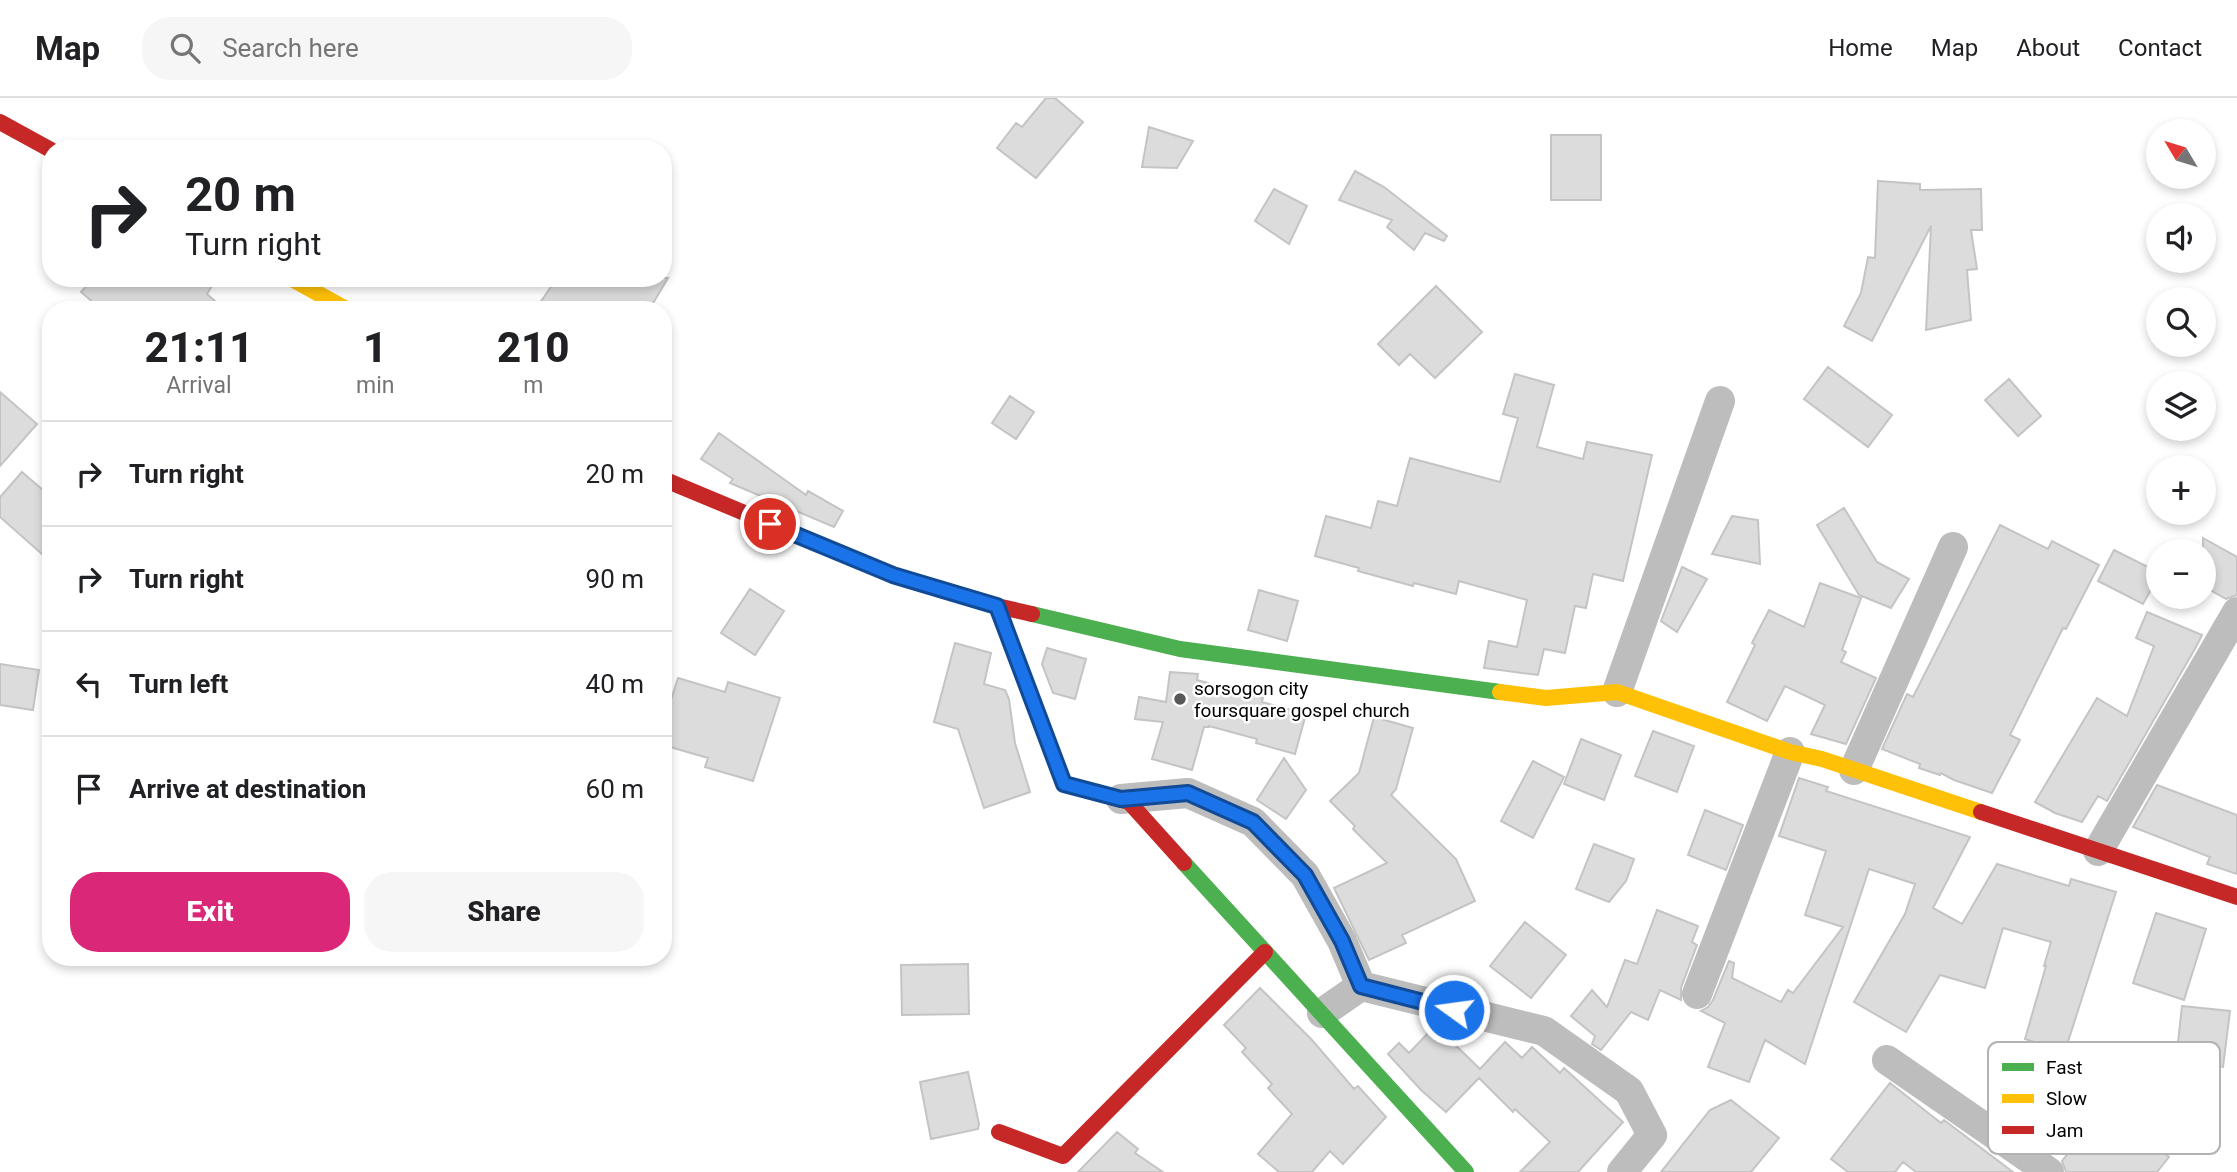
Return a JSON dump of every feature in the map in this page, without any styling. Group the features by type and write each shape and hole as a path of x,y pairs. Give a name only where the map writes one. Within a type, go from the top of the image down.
{"street":[{"path":"0,122 42,145"},
{"path":"306,287 332,301"},
{"path":"1617,692 1720,401"},
{"path":"672,483 893,575 997,606 1180,649 1546,698 1617,692 1790,752 1822,759 2237,897"},
{"path":"1854,770 1953,547"},
{"path":"997,606 1064,784 1129,802 1466,1172"},
{"path":"2098,851 2237,612"},
{"path":"1697,994 1790,752"},
{"path":"1121,799 1188,793 1253,822 1305,875 1342,941 1361,986"},
{"path":"999,1132 1063,1156 1265,952"},
{"path":"1322,1013 1361,986 1544,1031 1629,1091 1652,1135 1622,1172"},
{"path":"1887,1060 1988,1130"},
{"path":"2023,1154 2049,1172"}],"building":[{"path":"1046,98 1055,98 1083,122 1036,178 997,148 1016,123 1022,127"},
{"path":"1149,127 1193,141 1177,168 1142,167"},
{"path":"1551,135 1601,135 1601,200 1551,200"},
{"path":"1355,171 1384,187 1447,236 1444,241 1425,233 1414,250 1387,227 1392,220 1339,200"},
{"path":"1878,181 1920,184 1920,190 1981,189 1982,230 1971,230 1977,269 1967,270 1971,320 1926,330 1931,226 1872,341 1844,326 1861,293 1868,257 1875,258"},
{"path":"1274,189 1307,206 1289,244 1255,221"},
{"path":"1436,286 1482,332 1435,378 1410,354 1399,365 1378,344"},
{"path":"86,287 211,287 207,294 215,301 92,301 81,292"},
{"path":"551,287 663,287 654,301 541,301"},
{"path":"1828,367 1892,415 1868,447 1804,399"},
{"path":"1515,374 1554,385 1537,447 1583,459 1587,442 1652,455 1623,581 1593,574 1586,608 1575,606 1565,653 1544,649 1538,675 1484,668 1489,641 1517,647 1527,600 1459,581 1456,594 1414,583 1413,586 1315,556 1326,516 1371,528 1378,501 1397,506 1410,458 1500,482 1518,418 1503,414"},
{"path":"2009,379 2041,416 2018,436 1985,400"},
{"path":"0,392 37,424 0,466"},
{"path":"1010,396 1034,412 1016,439 992,423"},
{"path":"719,433 806,495 808,491 843,511 834,527 730,483 733,479 701,459"},
{"path":"22,472 42,489 42,554 0,517 0,497"},
{"path":"1844,508 1877,562 1909,579 1891,608 1859,595 1817,525"},
{"path":"1732,516 1758,520 1760,564 1712,554"},
{"path":"2000,525 2048,549 2052,541 2099,565 2066,629 2063,628 2010,735 2020,740 1992,793 1941,773 1940,775 1919,768 1920,764 1882,749 1907,694 1913,697"},
{"path":"2216,545 2237,557 2237,595 2226,599 2216,593"},
{"path":"2114,550 2146,566 2146,599 2143,604 2098,581"},
{"path":"1682,567 1707,579 1677,632 1661,621"},
{"path":"1820,583 1861,598 1842,650 1846,652 1841,662 1876,678 1846,744 1811,734 1825,705 1785,686 1767,721 1727,702 1769,610 1804,627"},
{"path":"750,589 784,611 755,655 721,633"},
{"path":"1259,590 1298,601 1287,641 1248,630"},
{"path":"2147,612 2202,635 2107,801 2098,796 2082,822 2055,813 2035,802 2097,698 2127,716 2154,646 2136,638"},
{"path":"955,643 991,653 984,684 1005,690 1009,699 1015,743 1030,792 984,808 958,729 934,722"},
{"path":"1047,648 1086,659 1075,699 1053,693 1042,664"},
{"path":"0,664 39,670 33,710 0,705"},
{"path":"1170,672 1198,674 1197,680 1263,698 1262,702 1306,714 1295,754 1256,743 1257,739 1209,726 1204,727 1192,770 1152,759 1163,722 1135,719 1139,697 1166,702"},
{"path":"678,678 725,692 728,682 780,698 753,781 705,767 708,758 672,748 672,697"},
{"path":"1374,717 1413,728 1396,789 1391,795 1456,859 1475,901 1402,935 1406,943 1369,960 1334,888 1387,863 1330,801 1359,773"},
{"path":"1653,731 1694,746 1677,792 1635,776"},
{"path":"1581,739 1621,755 1604,800 1564,784"},
{"path":"1284,758 1306,790 1286,819 1257,800"},
{"path":"1533,761 1564,777 1533,838 1501,821"},
{"path":"1799,778 1828,787 1826,791 1970,837 1933,908 1962,924 1997,864 2069,886 2071,879 2116,892 2068,1042 2035,1042 2025,1039 2051,942 2003,928 1985,988 1940,975 1906,1032 1854,1002 1905,914 1915,884 1869,869 1805,1064 1765,1040 1749,1082 1708,1067 1725,1023 1701,1011 1713,1000 1729,961 1734,963 1732,978 1781,1002 1788,990 1793,993 1843,927 1805,915 1826,851 1779,836"},
{"path":"2157,785 2237,815 2237,874 2207,864 2210,857 2133,827"},
{"path":"1705,810 1743,825 1726,870 1688,855"},
{"path":"1594,844 1634,859 1626,881 1609,902 1576,889"},
{"path":"1657,910 1698,926 1692,942 1697,945 1681,988 1681,1000 1660,990 1648,1020 1631,1012 1601,1050 1592,1044 1595,1036 1571,1016 1592,990 1607,1007 1625,960 1637,964"},
{"path":"2156,913 2206,929 2184,1000 2133,983"},
{"path":"1525,922 1566,955 1531,998 1490,966"},
{"path":"968,964 969,1014 902,1015 901,965"},
{"path":"1260,988 1312,1040 1354,1089 1358,1086 1386,1117 1343,1164 1330,1151 1312,1172 1279,1172 1258,1154 1292,1114 1268,1088 1272,1084 1242,1052 1246,1048 1224,1025"},
{"path":"2182,1006 2230,1011 2223,1067 2220,1067 2220,1042 2178,1042"},
{"path":"1429,1032 1445,1035 1480,1069 1505,1042 1522,1058 1532,1047 1560,1073 1564,1068 1623,1122 1578,1172 1520,1172 1550,1142 1515,1109 1513,1112 1479,1078 1446,1112 1421,1090 1388,1054 1399,1043 1409,1053"},
{"path":"968,1072 978,1129 931,1139 920,1082"},
{"path":"1890,1083 1941,1123 1944,1120 2013,1172 1916,1172 1903,1162 1895,1172 1848,1172 1831,1159"},
{"path":"1731,1100 1779,1138 1751,1172 1661,1172 1710,1110"},
{"path":"1117,1132 1138,1149 1135,1153 1163,1172 1078,1172"},
{"path":"2068,1154 2165,1154 2169,1157 2157,1172 2066,1172 2062,1161"}],"traffic: fast":[{"path":"1032,614 1180,649 1500,692"},
{"path":"1184,863 1466,1172"}],"traffic: slow":[{"path":"306,287 332,301"},
{"path":"1500,692 1546,698 1617,692 1790,752 1822,759 1981,812"}],"traffic: jam":[{"path":"0,122 42,145"},
{"path":"672,483 893,575 1032,614"},
{"path":"997,606 1064,784 1129,802 1184,863"},
{"path":"1981,812 2237,897"},
{"path":"999,1132 1063,1156 1265,952"}],"place":[{"name":"sorsogon city foursquare gospel church","path":"1180,699"}],"route":[{"path":"770,524 893,575 997,606 1064,784 1121,799 1188,793 1253,822 1305,875 1342,941 1361,986 1454,1010"}]}
